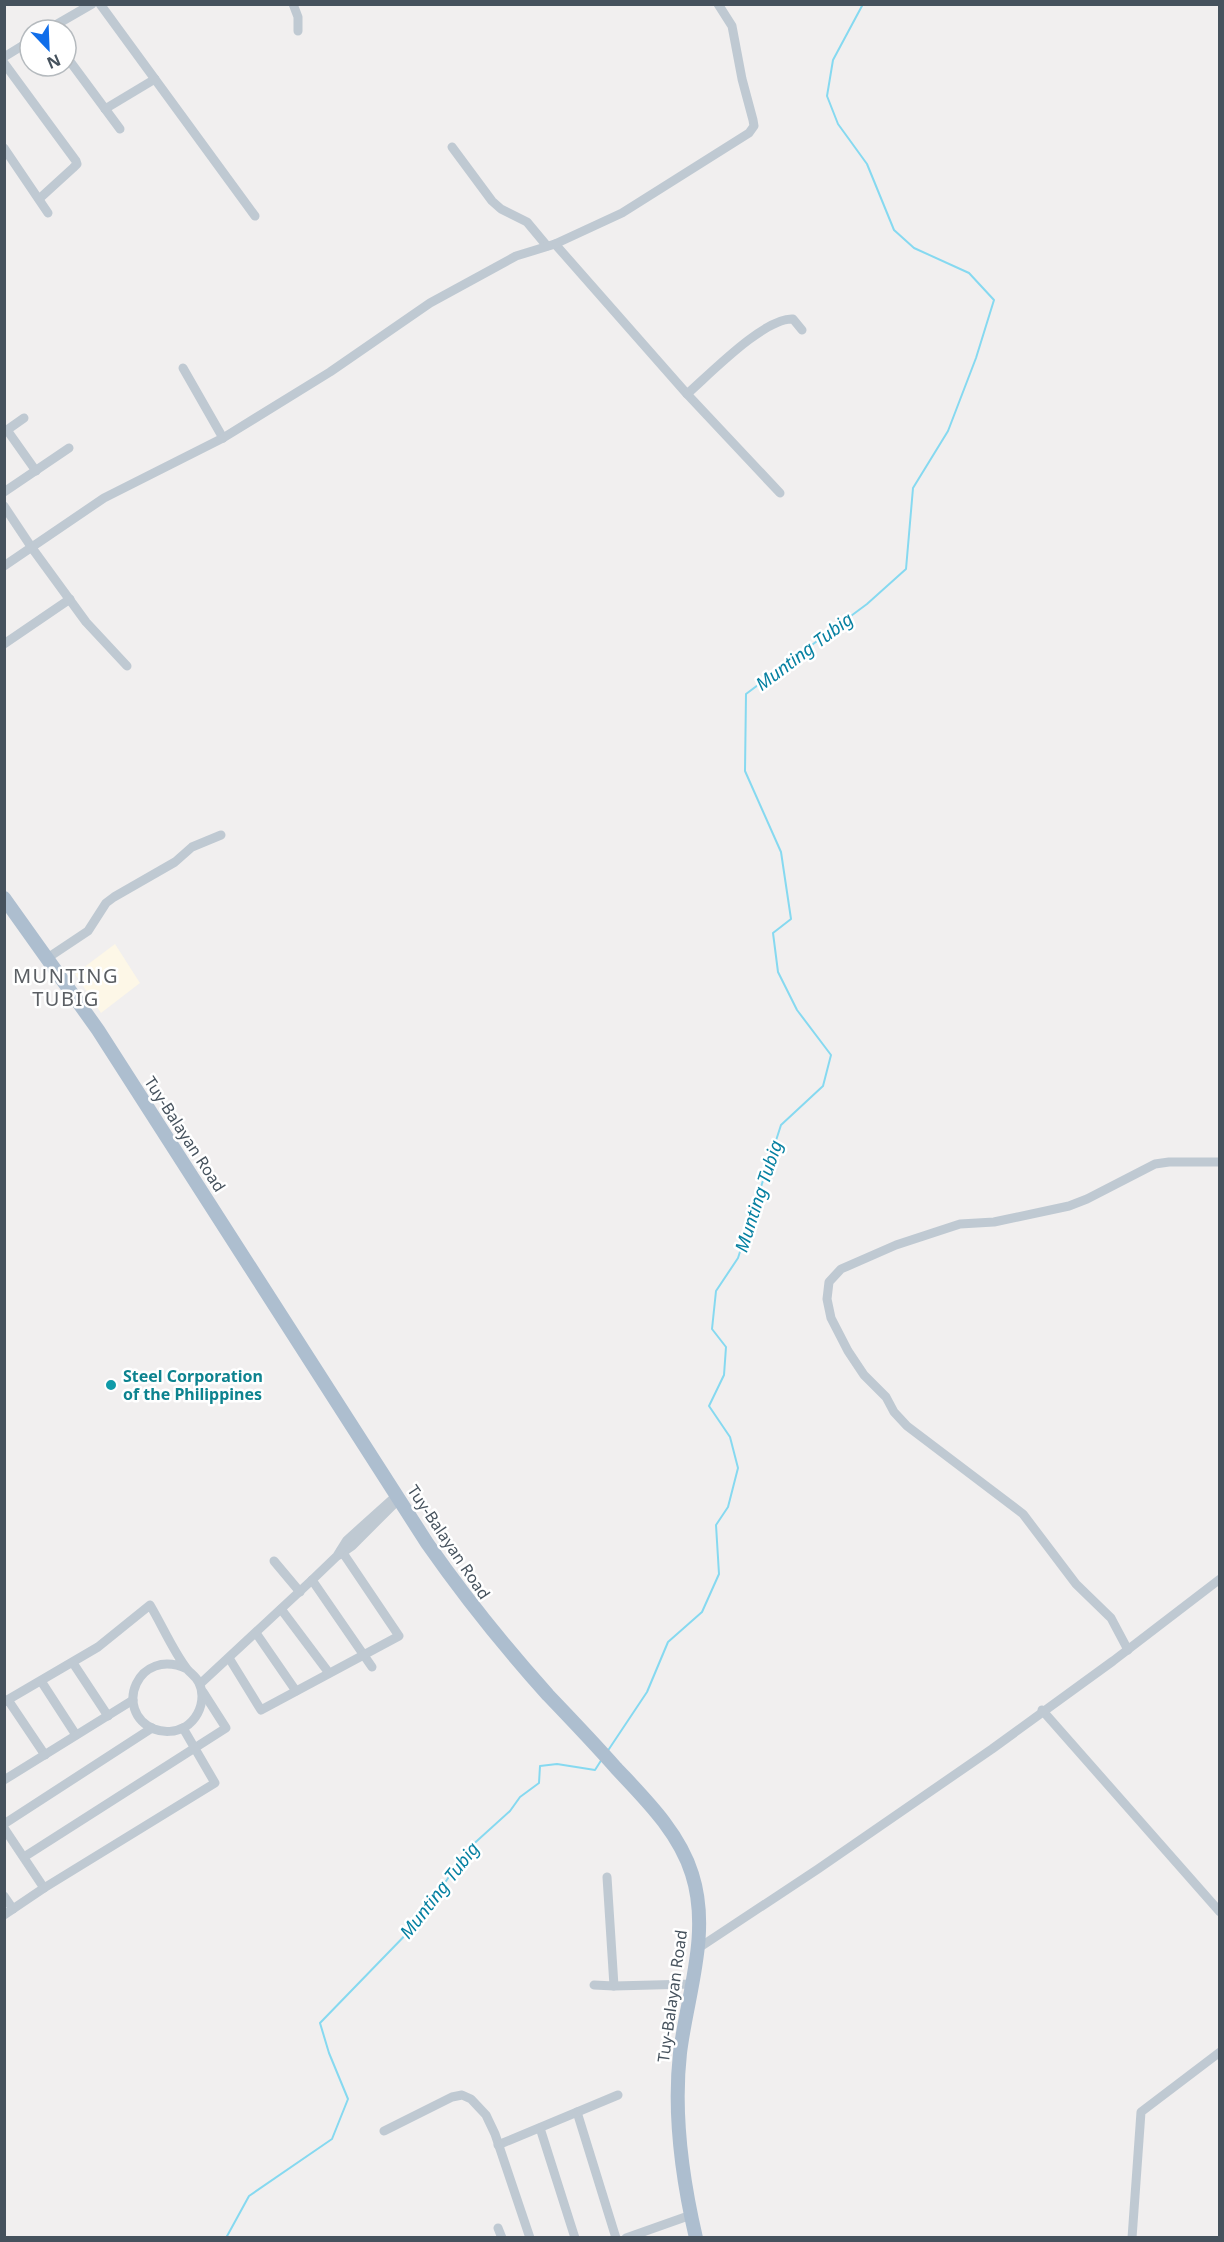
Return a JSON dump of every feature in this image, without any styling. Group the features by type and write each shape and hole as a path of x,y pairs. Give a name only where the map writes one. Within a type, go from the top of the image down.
{"main road":[{"name":"Tuy-Balayan Road","path":"6,904 98,1030 459,1589 489,1627 668,1827 692,1873 698,1906 697,1949 677,2084 680,2151 696,2238"}],"street":[{"path":"74,9 92,4"},
{"path":"100,4 255,216"},
{"path":"293,4 298,17 298,31"},
{"path":"4,566 104,498 223,438 330,372 430,303 516,256 551,245 622,213 749,133 754,126 732,26 718,4"},
{"path":"4,57 18,48"},
{"path":"4,63 77,164 39,199"},
{"path":"78,72 120,129"},
{"path":"105,109 155,79"},
{"path":"452,147 492,201 501,209 527,222 551,245 780,493"},
{"path":"4,148 48,213"},
{"path":"687,394 760,330 786,319 793,319 802,330"},
{"path":"183,369 223,438"},
{"path":"24,418 7,430 36,471"},
{"path":"4,492 69,448"},
{"path":"4,506 86,622 128,666"},
{"path":"4,644 70,599"},
{"path":"46,959 88,931 106,903 114,897 175,862 192,847 221,835"},
{"path":"1128,1650 1111,1618 1076,1584 1023,1515 907,1426 894,1412 886,1397 864,1375 848,1351 831,1318 827,1299 829,1282 848,1265 896,1245 960,1224 994,1222 1069,1206 1087,1200 1155,1164 1220,1162"},
{"path":"187,1669 177,1664 155,1665 138,1679 133,1700 139,1717 152,1728 168,1732 183,1728 196,1716 202,1700 201,1688 229,1658 340,1553 347,1540 398,1497"},
{"path":"229,1658 261,1710 399,1636 340,1553"},
{"path":"274,1561 300,1592"},
{"path":"697,1949 992,1749 1042,1710 1128,1650 1220,1579"},
{"path":"312,1580 372,1667"},
{"path":"24,1857 226,1728 187,1669 150,1605 98,1647 6,1701 45,1755"},
{"path":"281,1609 329,1673"},
{"path":"256,1633 296,1691"},
{"path":"73,1663 108,1716"},
{"path":"41,1681 76,1736"},
{"path":"4,1780 133,1700"},
{"path":"1042,1710 1220,1912"},
{"path":"44,1888 4,1826 152,1728"},
{"path":"4,1915 215,1783 183,1728"},
{"path":"607,1877 614,1986"},
{"path":"4,1896 13,1909"},
{"path":"594,1984 614,1986 692,1984"},
{"path":"1132,2238 1141,2112 1220,2052"},
{"path":"498,2145 618,2095"},
{"path":"384,2131 452,2097 462,2096 471,2099 486,2115 530,2238"},
{"path":"577,2112 615,2238"},
{"path":"540,2128 575,2238"},
{"path":"626,2238 691,2215"}],"shaded area":[{"path":"115,944 140,983 101,1013 75,974"}],"waterway":[{"name":"Munting Tubig","path":"607,1752 647,1692 668,1642 702,1612 719,1574 716,1525 728,1507 738,1468 730,1437 709,1406 724,1375 726,1347 712,1329 716,1291 738,1258 781,1125 823,1086 831,1055 797,1010 778,972 773,933 791,919 781,852 745,771 746,694 867,604 906,569 913,488 948,431 976,358 994,300 969,273 914,248 894,230 867,164 838,124 827,96 833,60 863,4"},
{"name":"Munting Tubig","path":"226,2238 249,2196 332,2139 348,2099 329,2053 320,2023 418,1922 468,1849 510,1811 520,1797 539,1783 540,1766 557,1764 595,1770 602,1759"}],"place":[{"name":"Steel Corporation of the Philippines","path":"111,1385"}],"district":[{"name":"MUNTING TUBIG","path":"66,986"}]}
